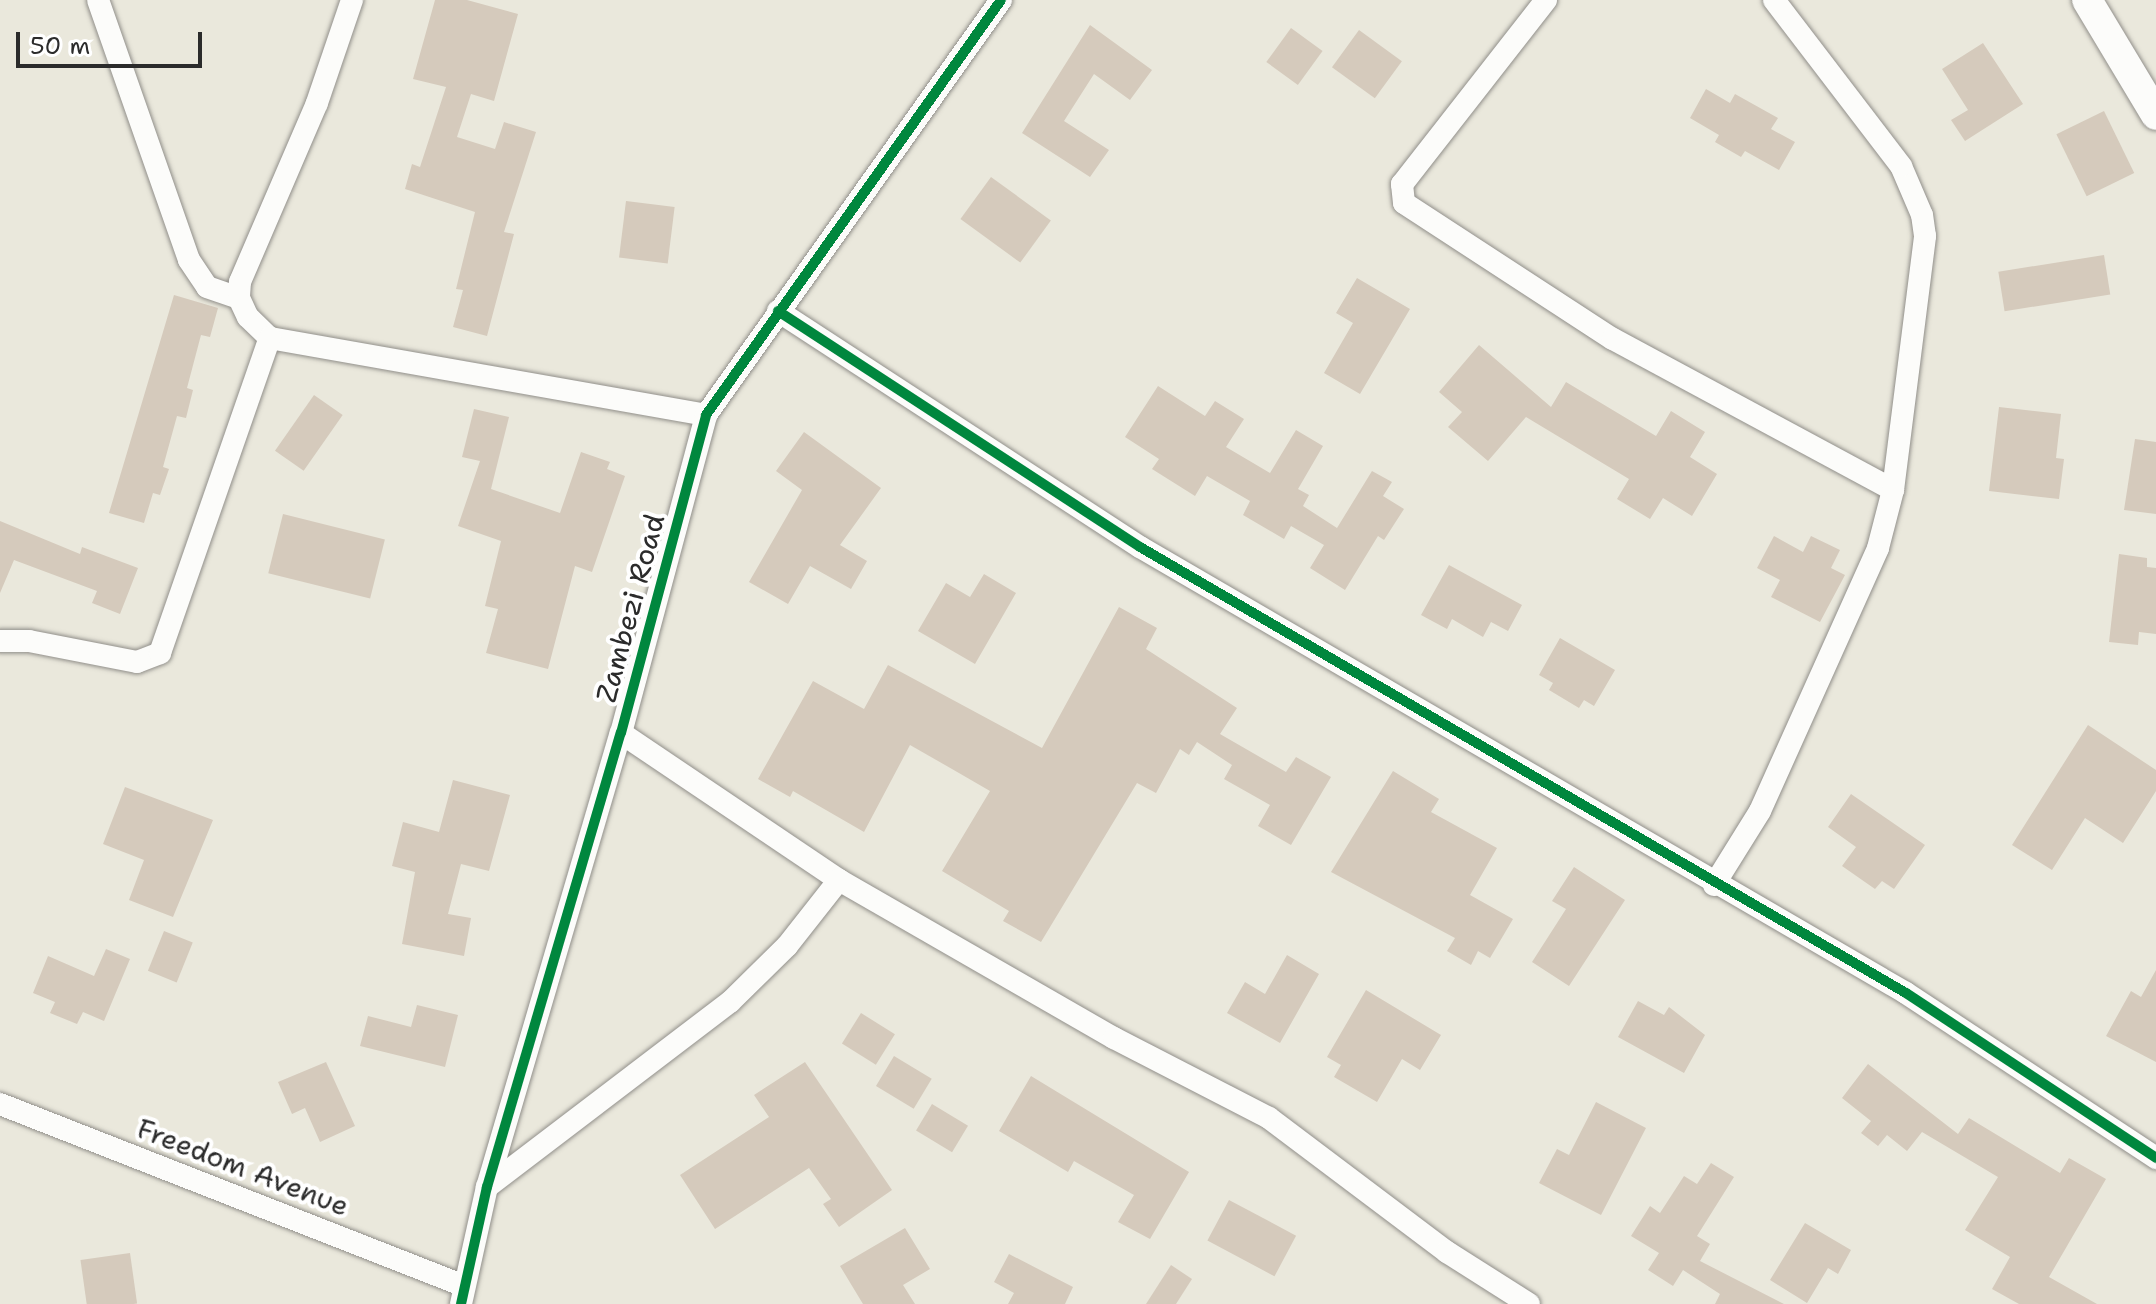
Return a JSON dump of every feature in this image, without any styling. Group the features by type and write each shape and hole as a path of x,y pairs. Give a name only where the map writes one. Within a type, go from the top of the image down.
{"street":[{"path":"98,0 189,260 207,287 239,298"},
{"path":"352,0 317,103 240,282 239,298 248,317 270,338 706,415"},
{"name":"Zambezi Road","path":"462,1295 487,1187 621,733 706,415 1001,0"},
{"path":"1546,0 1402,184 1404,203 1613,339 1893,490"},
{"path":"1714,885 1760,811 1859,598 1893,490 1917,324 1922,215 1901,166 1774,0"},
{"path":"2087,0 2156,115"},
{"path":"778,311 1140,547 1714,885 1906,993 2156,1158"},
{"path":"0,641 29,641 137,662 160,653 270,338"},
{"path":"621,733 839,880 1114,1038 1269,1118 1447,1252 1529,1304"},
{"path":"487,1187 730,1002 787,946 839,880"},
{"name":"Freedom Avenue","path":"0,1104 462,1295"}],"building":[{"path":"435,0 467,0 518,14 494,101 471,94 457,137 495,149 504,122 536,132 504,232 514,234 487,336 453,327 463,290 456,289 475,212 405,189 412,164 420,167 446,87 413,79"},
{"path":"1090,25 1152,70 1130,100 1094,74 1064,121 1109,150 1090,177 1022,133"},
{"path":"1291,28 1323,51 1298,85 1266,62"},
{"path":"1359,30 1402,61 1375,98 1332,67"},
{"path":"1983,43 2023,104 1965,141 1951,120 1968,110 1942,69"},
{"path":"1706,89 1730,103 1735,94 1778,118 1771,129 1795,142 1779,170 1745,151 1741,157 1715,142 1719,135 1690,118"},
{"path":"2104,111 2134,173 2087,196 2056,134"},
{"path":"991,177 1051,220 1020,263 960,219"},
{"path":"626,201 675,207 668,264 619,258"},
{"path":"2104,255 2110,295 2005,311 1998,272"},
{"path":"1357,278 1410,309 1360,394 1324,373 1353,323 1336,313"},
{"path":"174,295 218,308 210,337 201,335 187,388 193,390 186,418 177,416 163,467 169,469 160,495 153,493 144,523 109,513"},
{"path":"1479,345 1551,407 1566,382 1656,436 1671,411 1705,432 1690,457 1717,474 1692,516 1663,498 1650,519 1617,499 1629,479 1526,417 1488,461 1448,427 1462,412 1439,392"},
{"path":"1158,386 1205,416 1215,401 1244,419 1226,447 1270,473 1296,430 1323,446 1298,489 1309,495 1303,506 1337,528 1372,471 1392,482 1383,496 1404,509 1384,540 1378,536 1345,590 1310,568 1324,545 1291,526 1284,539 1243,515 1250,501 1207,476 1195,496 1152,469 1159,459 1125,437"},
{"path":"314,395 343,415 304,471 275,451"},
{"path":"1999,407 2061,414 2056,458 2064,459 2059,499 1989,491"},
{"path":"474,409 509,417 491,489 560,513 581,452 610,462 607,469 625,476 592,572 575,566 548,669 486,653 498,609 485,606 501,541 458,526 480,461 462,457"},
{"path":"804,432 881,488 840,545 867,561 851,589 810,566 788,604 749,582 802,490 776,471"},
{"path":"2135,439 2156,442 2156,514 2124,510"},
{"path":"283,514 385,539 370,599 268,573"},
{"path":"0,521 80,554 82,547 138,568 120,614 92,603 97,591 14,560 0,593"},
{"path":"1774,536 1803,552 1811,536 1840,550 1831,568 1845,575 1820,622 1771,597 1780,580 1757,568"},
{"path":"2119,554 2147,558 2147,567 2156,568 2156,634 2139,632 2138,645 2109,642"},
{"path":"1449,565 1522,605 1508,631 1491,622 1483,637 1452,619 1447,629 1421,615"},
{"path":"984,574 1016,593 975,664 918,631 946,583 970,597"},
{"path":"1119,607 1157,628 1146,649 1237,708 1220,734 1286,772 1296,757 1331,777 1291,845 1258,826 1270,805 1224,779 1232,765 1197,742 1189,755 1180,749 1156,793 1137,783 1041,942 1003,921 1009,911 942,871 990,791 952,769 910,745 864,832 793,791 790,797 758,779 813,681 864,709 888,665 1042,748"},
{"path":"1560,638 1615,670 1594,706 1584,700 1579,708 1549,690 1553,683 1539,675"},
{"path":"2088,725 2156,770 2156,791 2123,843 2085,818 2052,870 2012,845"},
{"path":"1393,771 1439,799 1431,812 1497,848 1470,895 1513,919 1490,958 1478,951 1471,965 1447,951 1455,938 1331,872"},
{"path":"453,780 510,795 489,871 461,864 448,914 471,918 464,956 402,944 415,872 392,866 403,822 439,832"},
{"path":"125,787 213,820 173,917 129,900 144,860 103,844"},
{"path":"1851,794 1925,845 1894,889 1882,881 1875,889 1842,866 1856,847 1828,827"},
{"path":"1574,867 1625,900 1569,986 1532,962 1566,909 1552,901"},
{"path":"164,931 193,943 177,982 148,971"},
{"path":"106,949 130,959 104,1021 83,1012 77,1024 50,1013 55,1002 33,993 48,956 94,976"},
{"path":"1287,955 1319,974 1280,1043 1227,1013 1245,982 1265,994"},
{"path":"2156,970 2156,1062 2106,1036 2131,991 2141,997"},
{"path":"1366,990 1441,1035 1420,1070 1402,1059 1377,1102 1334,1077 1341,1065 1327,1057"},
{"path":"1638,1001 1664,1015 1669,1007 1705,1035 1684,1073 1618,1037"},
{"path":"417,1005 458,1015 445,1067 360,1046 368,1016 411,1027"},
{"path":"861,1013 895,1034 876,1065 842,1044"},
{"path":"894,1056 932,1079 914,1109 876,1086"},
{"path":"326,1062 355,1126 320,1142 305,1108 292,1114 278,1082"},
{"path":"805,1062 892,1190 839,1227 823,1204 831,1199 809,1168 715,1229 680,1175 769,1117 754,1095"},
{"path":"1868,1064 1958,1134 1969,1118 2060,1173 2069,1158 2106,1179 2049,1277 2097,1304 2019,1304 1992,1289 2010,1257 1965,1230 1998,1177 1922,1132 1907,1151 1887,1135 1878,1146 1861,1133 1871,1121 1842,1098"},
{"path":"1031,1076 1189,1172 1150,1239 1118,1222 1134,1195 1074,1161 1068,1172 999,1131"},
{"path":"1596,1102 1646,1128 1601,1215 1539,1183 1557,1149 1569,1155"},
{"path":"932,1104 968,1126 952,1152 916,1131"},
{"path":"1711,1163 1734,1177 1697,1236 1710,1244 1700,1261 1784,1304 1715,1304 1720,1294 1683,1270 1673,1286 1648,1270 1659,1253 1631,1236 1650,1206 1660,1213 1684,1176 1697,1184"},
{"path":"1229,1200 1296,1236 1275,1276 1207,1241"},
{"path":"1805,1223 1851,1250 1838,1274 1828,1268 1807,1303 1770,1280"},
{"path":"905,1228 930,1269 903,1285 915,1304 863,1304 840,1266"},
{"path":"130,1253 137,1304 87,1304 80,1260"},
{"path":"1009,1254 1073,1287 1065,1304 1008,1304 1014,1293 994,1282"},
{"path":"1171,1265 1192,1279 1176,1304 1146,1304"}],"cycle path":[{"path":"461,1304 487,1187 621,733 706,415 1001,0"},
{"path":"778,311 1140,547 1906,993 2156,1158"}]}
